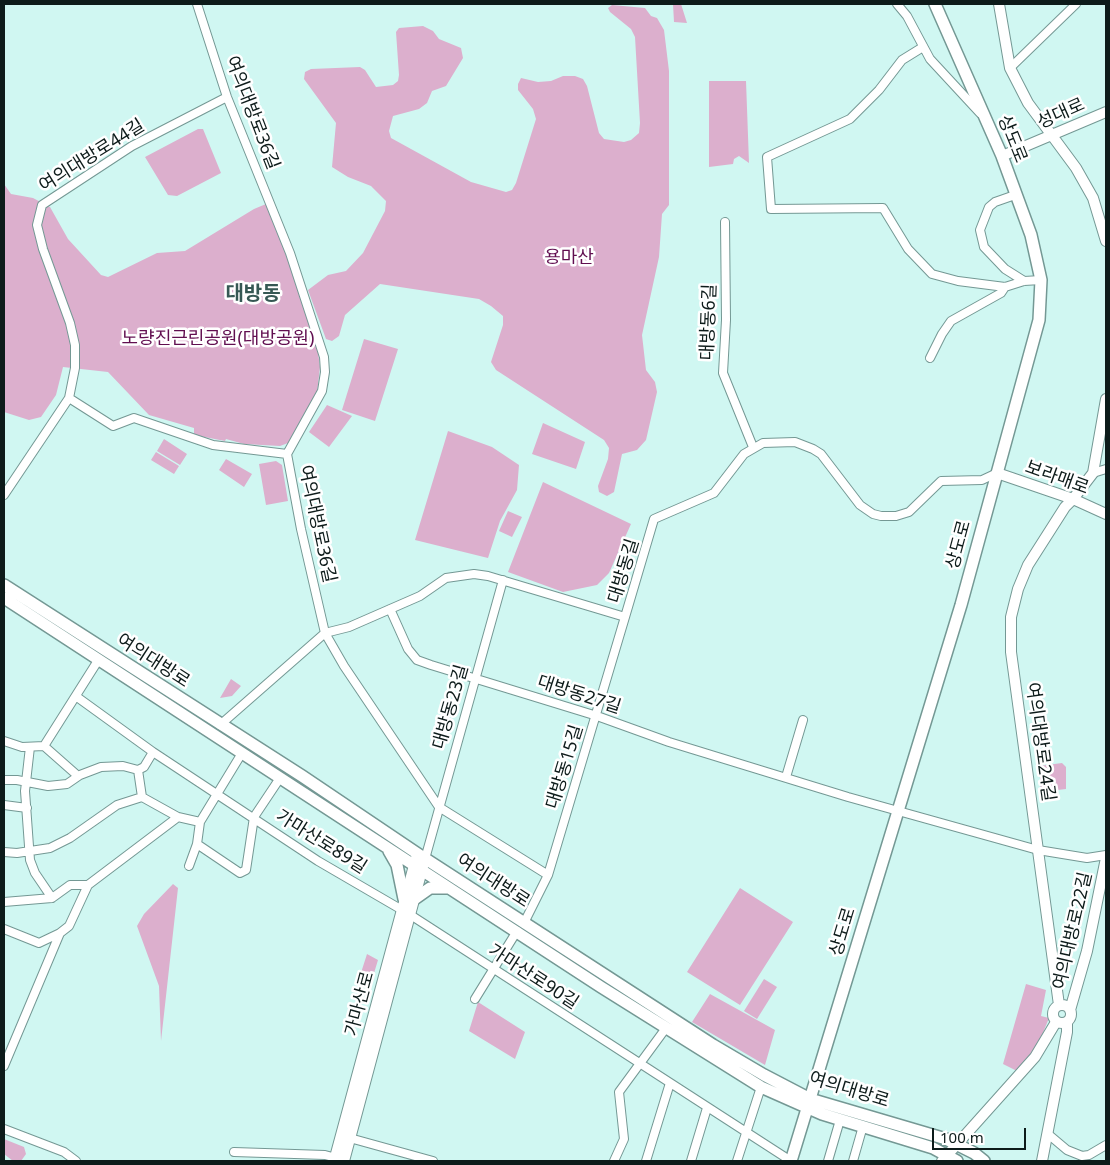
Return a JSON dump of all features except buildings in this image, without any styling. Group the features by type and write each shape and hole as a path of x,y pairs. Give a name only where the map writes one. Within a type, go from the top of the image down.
{"main road":[{"name":"상도로","path":"791,1161 961,605 1039,320 1041,280 1031,235 1014,195 1002,156 935,4"},
{"name":"여의대방로","path":"4,585 217,730"},
{"name":"여의대방로","path":"4,598 217,730 521,927 809,1104 840,1120 933,1148 944,1158 957,1161"},
{"name":"여의대방로","path":"245,748 280,778 389,850 420,862 452,889 521,927 666,1028 761,1087 809,1104 937,1135 968,1150 984,1161"},
{"path":"389,850 397,864 407,905 430,888 437,886 452,889"}],"street":[{"name":"여의대방로36길","path":"198,4 227,97 290,253 324,357 325,372 322,391 287,454 301,529 325,633 344,666 439,807"},
{"path":"898,4 907,16 930,59 984,116"},
{"path":"999,4 1010,68 1028,104 1076,168 1093,198 1106,241"},
{"path":"1010,68 1076,4"},
{"path":"924,47 902,60 879,90 850,119 767,158 771,209 882,208 921,265 932,274 1005,287 1024,281 1041,280"},
{"name":"여의대방로44길","path":"4,495 69,398 75,368 75,345 70,323 37,226 42,205 132,146 227,97"},
{"name":"성대로","path":"1002,156 1106,112"},
{"path":"1014,195 995,202 989,207 982,223 981,236 984,247 1005,269 1024,281"},
{"name":"대방동6길","path":"725,222 726,320 723,373 753,447"},
{"path":"930,358 951,321 1001,293 1005,287"},
{"path":"69,398 113,426 134,418 213,445 287,454"},
{"path":"1106,398 1093,473 1106,469"},
{"path":"753,447 774,441 814,449 821,454 860,504 873,514 881,516 896,516 909,512 941,481 982,480 997,473"},
{"name":"대방동길","path":"217,730 325,633 349,627 390,609 428,591 446,578 474,574 503,580 625,618 654,520 714,493 744,454 753,447"},
{"name":"보라매로","path":"997,473 1106,514"},
{"name":"여의대방로24길","path":"1059,1005 1011,652 1011,617 1018,589 1028,565 1065,507 1073,500 1093,473"},
{"name":"대방동23길","path":"420,862 439,807 503,580"},
{"name":"대방동27길","path":"390,609 408,649 417,660 597,716 669,742 848,797 1038,850 1088,858 1106,857"},
{"name":"대방동15길","path":"475,999 521,927 548,875 625,618"},
{"path":"44,746 100,659"},
{"name":"가마산로89길","path":"77,697 154,752 318,861 407,905"},
{"path":"786,777 803,720"},
{"path":"4,741 22,748 44,746 78,776"},
{"path":"30,747 26,782 30,851 35,873 52,898"},
{"path":"189,866 197,844 200,822 245,748"},
{"path":"4,780 48,786 66,784 78,776 100,767 123,766 138,770 144,767 154,752"},
{"path":"138,770 142,797"},
{"path":"197,844 240,873 246,870 254,817 280,778"},
{"path":"4,852 50,848 70,838 117,805 142,797 178,818 200,822"},
{"path":"4,805 27,808"},
{"path":"439,807 548,875"},
{"path":"4,929 39,944 60,933 68,926 88,885 178,818"},
{"name":"여의대방로22길","path":"1070,1010 1087,951 1106,857"},
{"name":"가마산로","path":"339,1160 420,862"},
{"path":"4,902 52,898 70,885 88,885"},
{"name":"가마산로90길","path":"407,905 493,969 791,1161"},
{"path":"4,1066 60,933"},
{"path":"1042,1161 1067,1032 1067,1022 1071,1015 1070,1010 1066,1006 1059,1005 1052,1012 1056,1022"},
{"path":"1056,1022 1061,1024 1067,1022"},
{"path":"944,1158 1035,1057 1056,1022"},
{"path":"614,1161 624,1139 619,1092 666,1028"},
{"path":"646,1161 670,1083"},
{"path":"738,1161 761,1087"},
{"path":"691,1161 707,1108"},
{"path":"828,1161 840,1120"},
{"path":"853,1161 863,1126"},
{"path":"4,1128 64,1152 76,1161"},
{"path":"1048,1134 1067,1150 1082,1156 1090,1155 1106,1146"},
{"path":"346,1137 433,1161"},
{"path":"234,1152 339,1160"}],"green space":[{"path":"673,4 681,4 687,23 674,22"},
{"name":"용마산","path":"612,5 645,8 651,16 657,18 664,30 669,71 669,205 662,214 659,257 642,335 646,370 655,382 657,392 646,440 637,450 622,454 614,492 607,496 599,492 598,486 608,459 609,448 604,440 496,370 491,362 503,325 503,316 479,299 380,284 345,315 339,336 332,341 326,339 308,290 328,275 346,271 363,253 385,211 386,201 371,186 348,177 332,167 336,123 304,79 305,72 311,69 360,67 365,70 376,87 393,85 398,81 399,75 396,32 399,28 423,26 433,31 439,39 461,48 463,58 446,86 432,91 427,103 419,109 393,116 389,131 391,138 471,182 506,192 512,190 516,183 536,119 533,109 518,90 521,78 538,82 551,81 563,76 575,76 583,79 587,86 599,133 604,139 624,142 631,140 639,133 635,37 631,29 610,12 608,8"},
{"path":"709,81 746,81 749,163 739,156 734,159 733,164 709,167"},
{"path":"198,129 203,129 221,173 177,196 168,195 145,157"},
{"name":"노량진근린공원(대방공원)","path":"4,184 11,194 33,198 50,207 68,239 101,275 108,277 157,253 185,251 254,209 266,204 287,253 316,337 320,367 317,393 288,443 280,446 244,444 226,439 225,441 194,435 194,428 149,415 108,372 63,367 56,395 41,417 29,420 4,412"},
{"path":"364,339 398,349 375,421 342,410"},
{"path":"327,405 352,416 329,447 309,432"},
{"path":"543,423 585,442 576,469 532,454"},
{"path":"448,431 492,447 519,465 517,490 500,521 488,558 415,540"},
{"path":"164,439 187,454 180,465 157,451"},
{"path":"156,452 179,466 174,474 151,460"},
{"path":"226,459 252,474 244,487 219,470"},
{"path":"276,461 282,465 288,501 266,505 259,464"},
{"path":"543,482 631,524 609,573 597,585 563,592 508,572"},
{"path":"508,511 522,517 512,537 499,531"},
{"path":"231,679 241,686 232,696 220,698"},
{"path":"1062,763 1066,767 1066,789 1041,792 1039,766"},
{"path":"173,884 178,888 161,1041 159,986 137,926 144,914"},
{"path":"740,888 793,922 740,1005 687,972"},
{"path":"367,954 378,960 371,983 359,979"},
{"path":"764,979 777,987 757,1019 744,1011"},
{"path":"1026,984 1046,990 1041,1016 1049,1018 1036,1050 1019,1072 1003,1064"},
{"path":"710,994 775,1030 765,1065 692,1022"},
{"path":"478,1002 525,1032 515,1059 469,1031"},
{"path":"4,1139 24,1147 26,1154 21,1161 13,1161 4,1154"}],"district":[{"name":"대방동","path":"253,294"}]}
